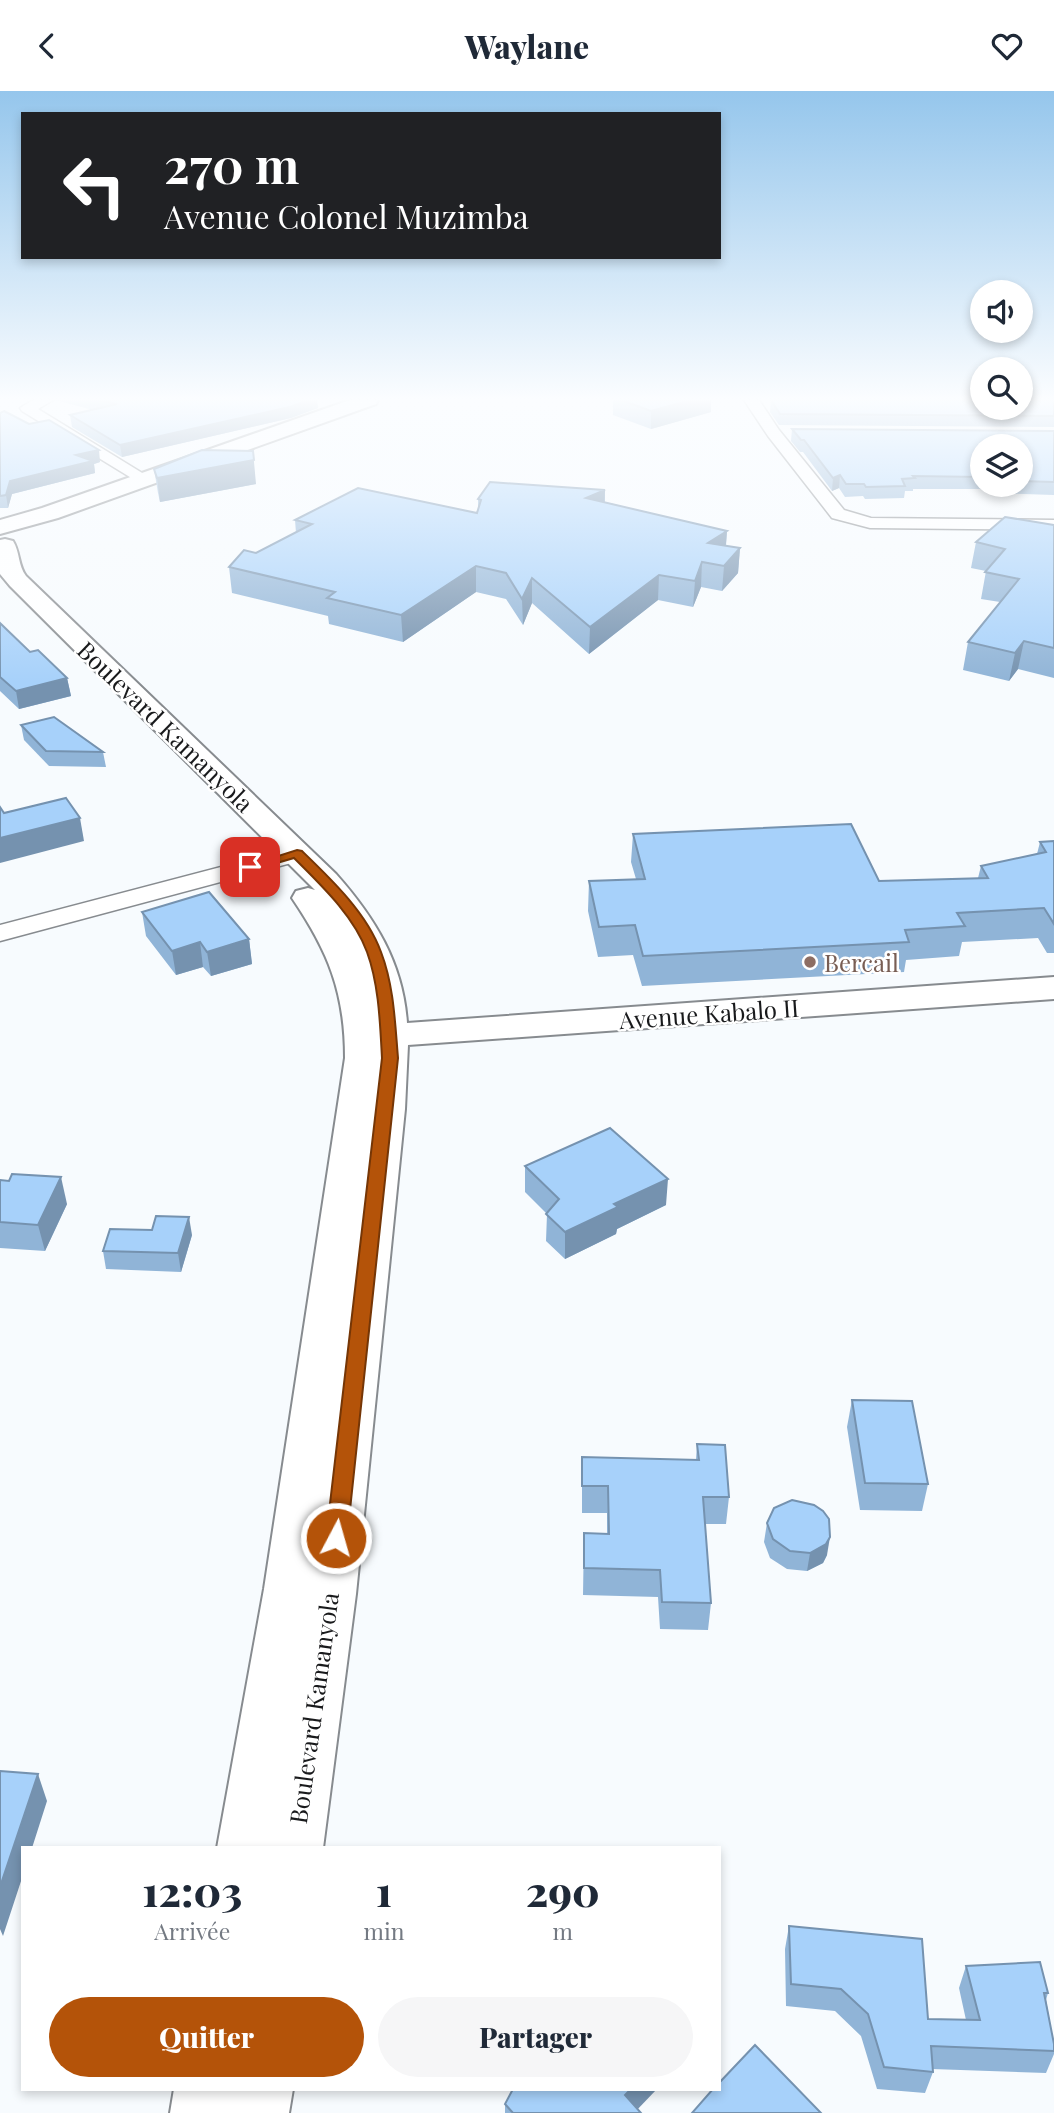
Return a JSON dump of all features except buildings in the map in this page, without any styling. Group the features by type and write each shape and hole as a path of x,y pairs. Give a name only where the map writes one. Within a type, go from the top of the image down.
{"main road":[{"path":"2,540 50,513 102,494"},
{"name":"Boulevard Kamanyola","path":"2,540 11,573 97,670 286,857 337,937 360,1002 377,1036 362,1078 301,1648 293,1846"},
{"name":"Boulevard Kamanyola","path":"0,589 97,670"},
{"name":"Avenue Kabalo II","path":"377,1036 1054,988"},
{"name":"Boulevard Kamanyola","path":"248,1846 301,1648"},
{"path":"203,2113 207,2091"},
{"path":"256,2113 260,2091"}],"street":[{"path":"822,494 838,514 870,523 1054,525"},
{"path":"0,933 286,857"}],"place":[{"name":"Bercail","path":"810,962"}],"route":[{"path":"250,867 297,854 325,881 363,929 382,976 386,1001 390,1058 386,1109 336,1538"}]}
